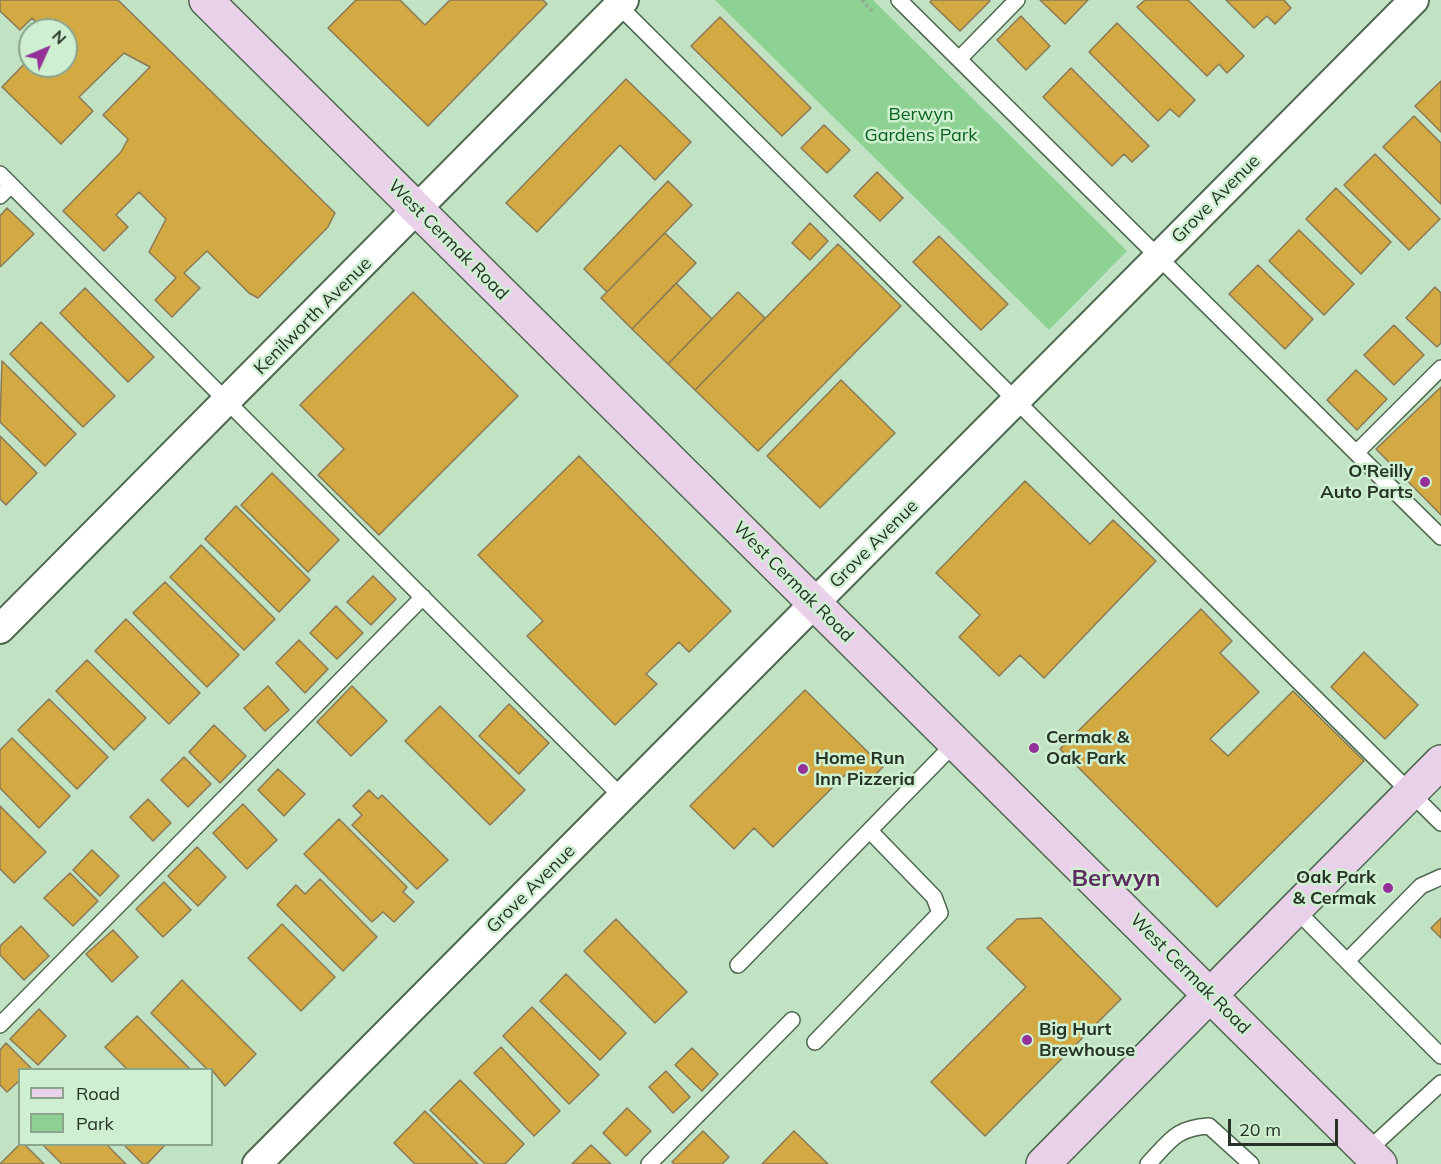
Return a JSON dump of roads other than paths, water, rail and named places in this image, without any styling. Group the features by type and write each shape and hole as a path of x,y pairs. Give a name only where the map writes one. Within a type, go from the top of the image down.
{"main road":[{"name":"West Cermak Road","path":"206,0 1374,1158"},
{"path":"1043,1164 1441,762"}],"street":[{"name":"Grove Avenue","path":"257,1164 1414,0"},
{"name":"Kenilworth Avenue","path":"0,629 418,210 618,2"}],"lane":[{"path":"899,0 1441,537"},
{"path":"958,59 1017,0"},
{"path":"618,2 1441,823"},
{"path":"0,174 423,597 615,804"},
{"path":"0,196 11,185"},
{"path":"1356,453 1441,368"},
{"path":"0,1025 423,597"},
{"path":"738,966 955,743"},
{"path":"816,1042 939,913 934,897 870,831"},
{"path":"1347,961 1421,886 1441,877"},
{"path":"1295,909 1441,1056"},
{"path":"649,1164 792,1020"},
{"path":"1374,1158 1441,1083"},
{"path":"1148,1164 1173,1138 1188,1127 1209,1126 1251,1164"}],"place":[{"name":"O'Reilly Auto Parts","path":"1425,482"},
{"name":"Cermak & Oak Park","path":"1034,748"},
{"name":"Home Run Inn Pizzeria","path":"803,769"},
{"name":"Oak Park & Cermak","path":"1388,888"},
{"name":"Big Hurt Brewhouse","path":"1027,1040"}],"district":[{"name":"Berwyn","path":"1116,879"}],"park label":[{"name":"Berwyn Gardens Park","path":"921,125"}]}
